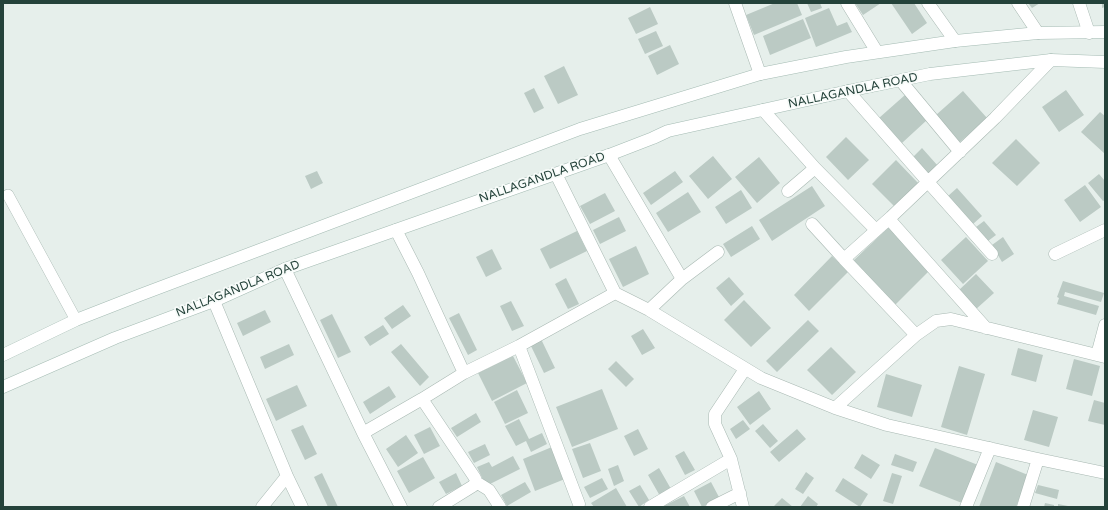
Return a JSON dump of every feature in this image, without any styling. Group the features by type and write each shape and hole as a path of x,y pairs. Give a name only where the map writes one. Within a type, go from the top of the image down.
{"street":[{"path":"735,3 760,74"},
{"path":"847,3 877,52"},
{"path":"928,3 955,41"},
{"path":"1018,3 1038,33"},
{"path":"1079,3 1089,33"},
{"path":"3,355 76,320 580,129 760,74 846,57 955,41 1038,33 1105,32"},
{"path":"844,259 960,152 1051,60"},
{"name":"NALLAGANDLA ROAD","path":"3,387 115,338 214,301 285,269 609,155 668,131 930,74 1051,60 1105,62"},
{"path":"901,81 960,152"},
{"path":"848,91 992,254"},
{"path":"763,110 814,168 876,230"},
{"path":"609,155 682,279"},
{"path":"788,191 814,168"},
{"path":"556,174 615,293 649,310 761,378 835,408 887,425 1105,473"},
{"path":"889,218 986,328"},
{"path":"812,224 916,335"},
{"path":"396,230 418,273 464,373"},
{"path":"1055,254 1105,230"},
{"path":"649,310 682,279 718,252"},
{"path":"285,269 363,433 401,507"},
{"path":"363,433 464,373 519,346 615,293"},
{"path":"214,301 287,476 302,507"},
{"path":"835,408 916,335 936,321 951,318 1101,356 1105,324"},
{"path":"519,346 579,504"},
{"path":"743,507 731,459 715,424 715,414 745,369"},
{"path":"422,399 475,478 476,482 489,490 500,507"},
{"path":"966,507 990,448"},
{"path":"650,507 731,459"},
{"path":"1023,507 1038,459"},
{"path":"262,507 287,476"},
{"path":"440,507 473,486 476,482"},
{"path":"712,507 740,493"}],"lane":[{"path":"8,195 76,320"}],"building":[{"path":"775,3 797,3 802,15 754,35 746,15"},
{"path":"807,3 820,3 822,8 811,12"},
{"path":"855,3 881,3 863,15"},
{"path":"891,3 914,3 927,23 912,34"},
{"path":"1028,3 1040,3 1032,8"},
{"path":"1102,3 1105,3 1105,7 1102,8"},
{"path":"650,7 658,24 636,34 628,18"},
{"path":"829,8 837,26 847,22 852,32 816,47 805,18"},
{"path":"803,19 811,38 770,55 763,36"},
{"path":"656,31 663,46 645,54 638,39"},
{"path":"670,45 679,64 657,75 648,56"},
{"path":"564,66 578,95 558,104 544,76"},
{"path":"534,88 544,108 534,113 524,93"},
{"path":"1066,90 1084,115 1059,132 1042,107"},
{"path":"963,91 987,118 960,142 936,115"},
{"path":"905,95 927,120 902,143 879,118"},
{"path":"1100,112 1105,116 1105,154 1081,132"},
{"path":"846,137 869,160 848,180 826,157"},
{"path":"1016,139 1040,163 1017,186 992,163"},
{"path":"922,148 938,166 927,176 912,158"},
{"path":"713,156 732,179 708,199 689,176"},
{"path":"759,157 780,183 757,203 735,177"},
{"path":"896,160 920,185 896,208 872,184"},
{"path":"317,171 323,183 311,189 305,176"},
{"path":"675,171 683,182 651,205 643,193"},
{"path":"1099,174 1105,181 1105,200 1103,201 1088,183"},
{"path":"1085,185 1101,207 1080,222 1064,200"},
{"path":"812,186 825,206 772,241 759,220"},
{"path":"957,188 982,216 973,224 948,196"},
{"path":"741,190 752,208 726,224 715,207"},
{"path":"688,192 701,212 668,232 656,213"},
{"path":"605,193 615,211 590,224 580,206"},
{"path":"619,217 626,231 600,244 593,230"},
{"path":"984,221 996,235 988,241 976,227"},
{"path":"752,226 760,239 731,257 723,244"},
{"path":"890,226 931,269 895,305 853,261"},
{"path":"577,231 587,251 550,269 540,249"},
{"path":"966,237 988,261 963,284 941,260"},
{"path":"1003,237 1014,254 1002,262 992,245"},
{"path":"636,246 649,274 623,287 609,259"},
{"path":"492,249 502,269 486,277 476,257"},
{"path":"832,256 848,272 809,311 794,295"},
{"path":"976,274 994,293 975,310 958,291"},
{"path":"729,277 744,294 731,306 716,288"},
{"path":"566,278 579,304 568,309 555,284"},
{"path":"1063,281 1104,293 1101,302 1065,292 1064,296 1099,306 1096,315 1057,304 1059,298 1057,297"},
{"path":"744,300 771,328 751,347 724,320"},
{"path":"511,301 524,326 512,331 500,306"},
{"path":"403,305 411,316 392,329 384,318"},
{"path":"265,310 271,322 243,336 237,323"},
{"path":"459,313 477,350 468,355 449,318"},
{"path":"332,314 351,352 338,358 320,320"},
{"path":"808,320 819,331 777,372 766,361"},
{"path":"383,325 389,334 370,346 364,337"},
{"path":"643,329 655,348 642,355 631,336"},
{"path":"541,339 555,368 544,373 530,344"},
{"path":"289,344 294,355 265,369 260,357"},
{"path":"401,344 429,377 420,386 391,352"},
{"path":"831,347 856,372 832,395 807,370"},
{"path":"1018,348 1043,355 1036,382 1011,375"},
{"path":"513,356 527,383 492,401 478,373"},
{"path":"1074,359 1100,366 1092,396 1066,389"},
{"path":"616,361 634,379 626,387 608,369"},
{"path":"959,366 985,374 967,435 941,427"},
{"path":"886,374 922,385 912,417 877,407"},
{"path":"297,385 307,406 276,421 266,399"},
{"path":"389,386 396,397 370,414 363,402"},
{"path":"602,389 618,429 572,447 556,407"},
{"path":"517,390 528,413 505,424 494,402"},
{"path":"759,391 771,409 750,425 737,407"},
{"path":"1094,400 1105,403 1105,425 1088,421"},
{"path":"1033,410 1058,417 1049,447 1024,440"},
{"path":"476,413 481,422 457,437 451,428"},
{"path":"519,419 529,439 542,433 547,444 531,452 526,441 516,446 505,426"},
{"path":"743,420 750,429 736,439 730,429"},
{"path":"763,424 778,441 770,448 755,431"},
{"path":"303,425 317,454 305,460 291,430"},
{"path":"430,427 440,446 424,454 414,435"},
{"path":"638,429 648,449 634,456 624,436"},
{"path":"797,429 806,439 779,462 770,452"},
{"path":"406,435 418,453 398,467 386,449"},
{"path":"590,443 601,471 583,478 572,449"},
{"path":"485,444 490,455 474,463 468,452"},
{"path":"552,447 565,479 535,491 523,459"},
{"path":"935,448 978,465 962,503 919,486"},
{"path":"684,451 695,470 685,475 675,456"},
{"path":"862,454 880,465 871,479 854,468"},
{"path":"895,454 917,462 913,472 891,465"},
{"path":"513,456 520,469 486,486 477,467 489,462 492,467"},
{"path":"423,457 435,478 409,493 397,471"},
{"path":"996,462 1028,475 1016,507 979,507"},
{"path":"618,465 624,481 614,486 608,469"},
{"path":"659,468 671,489 660,496 648,475"},
{"path":"806,472 814,478 803,494 795,489"},
{"path":"322,473 338,507 328,507 314,477"},
{"path":"456,473 462,486 446,494 439,482"},
{"path":"892,473 902,476 893,504 883,501"},
{"path":"602,478 608,489 590,498 584,487"},
{"path":"843,478 868,494 860,507 835,491"},
{"path":"525,482 531,492 507,506 501,495"},
{"path":"711,482 720,499 702,507 694,491"},
{"path":"640,485 649,500 639,507 629,491"},
{"path":"1038,485 1059,490 1057,499 1035,493"},
{"path":"616,488 627,507 594,507 591,503"},
{"path":"684,496 690,507 662,507"},
{"path":"808,496 818,504 816,507 800,507"},
{"path":"782,498 793,507 773,507"},
{"path":"1045,503 1054,505 1054,507 1044,507"},
{"path":"1058,504 1068,506 1068,507 1058,507"}]}
